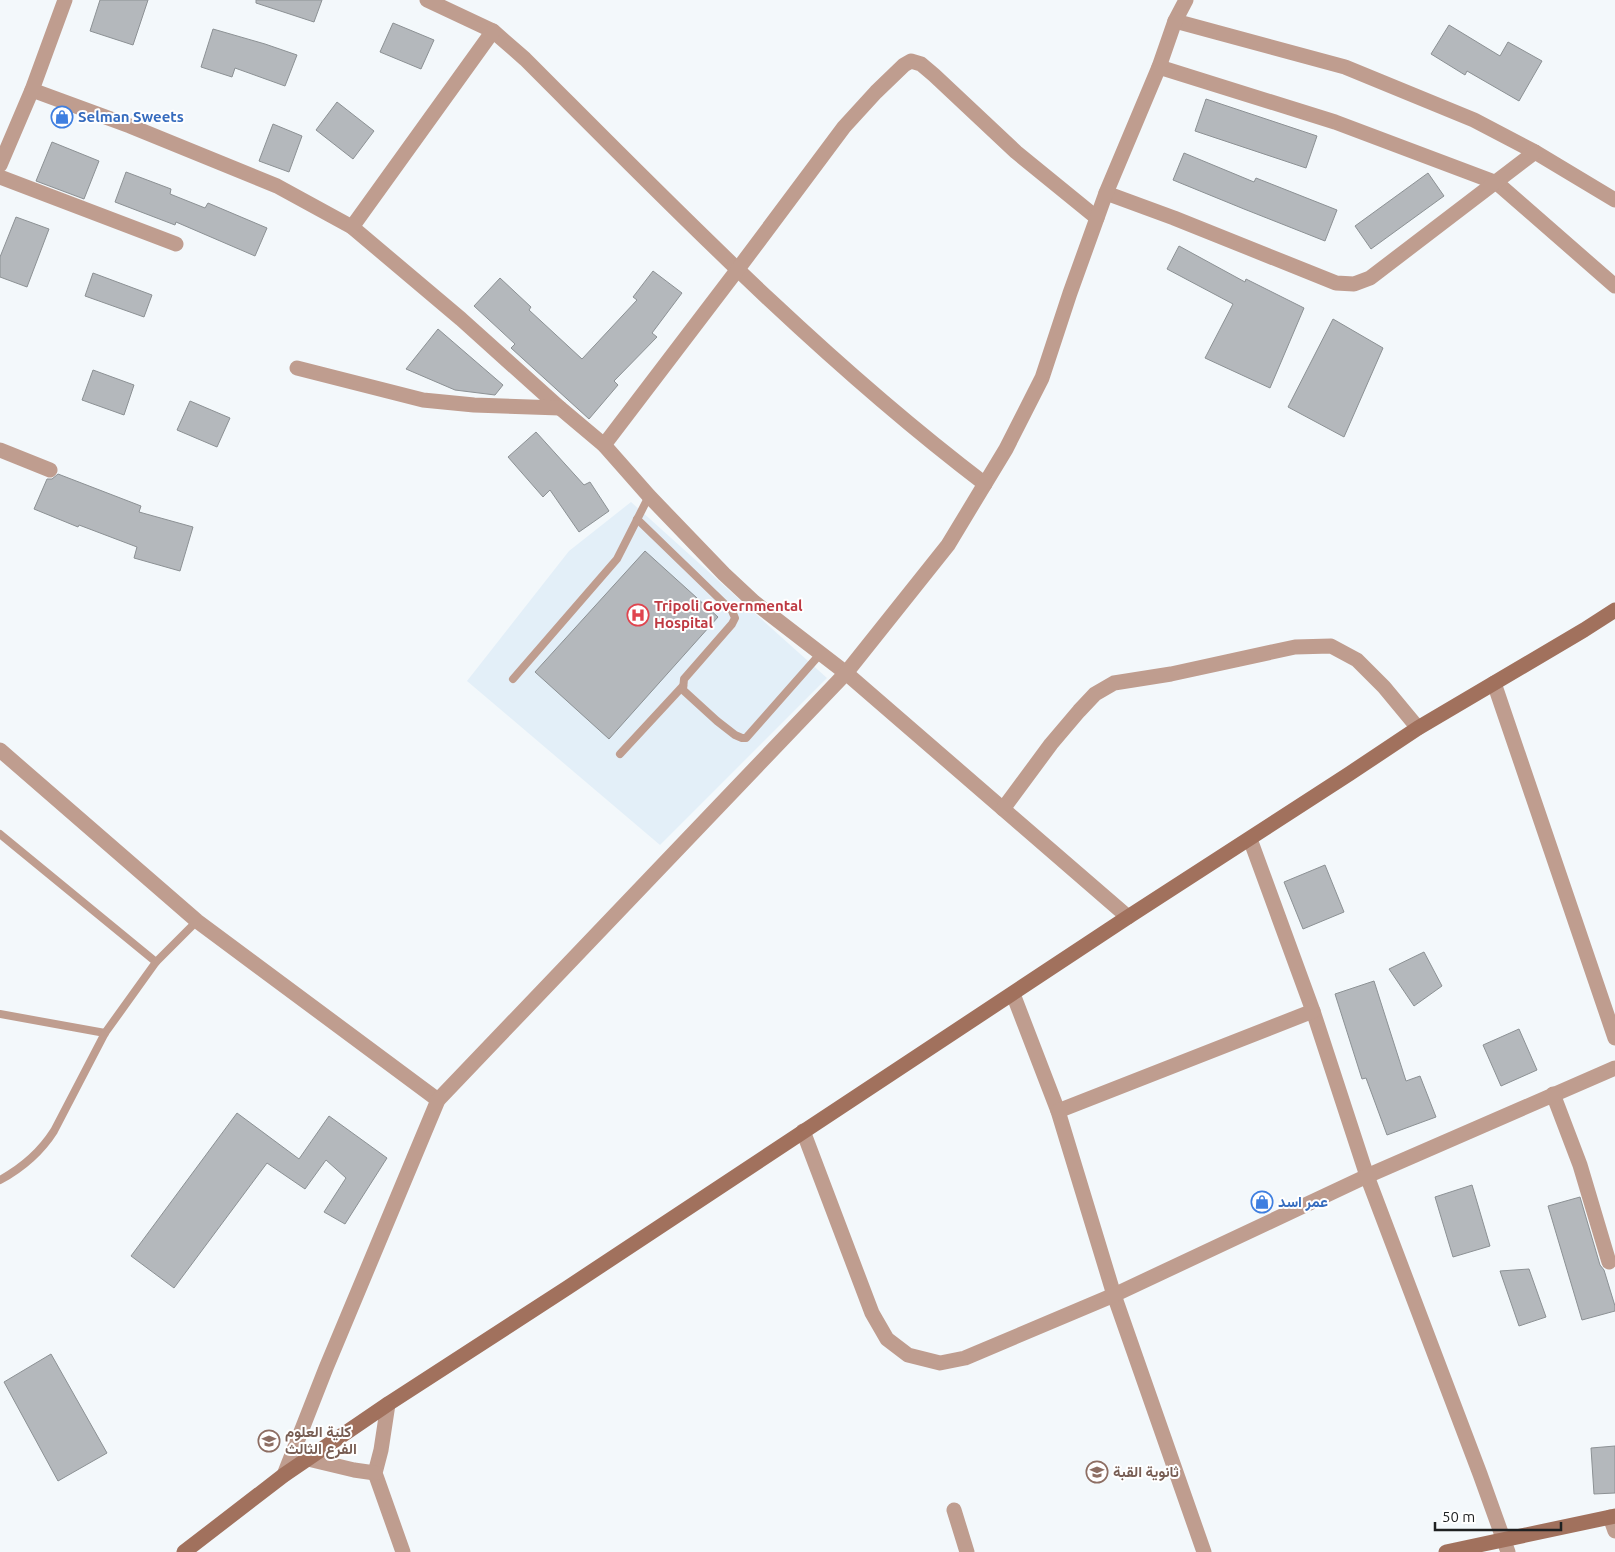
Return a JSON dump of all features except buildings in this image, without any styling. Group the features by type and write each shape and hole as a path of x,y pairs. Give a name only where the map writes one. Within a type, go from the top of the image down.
{"main road":[{"path":"184,1552 284,1475 388,1404 1418,728 1615,610"},
{"path":"1446,1552 1506,1546 1613,1521"}],"street":[{"path":"0,165 32,90 65,0"},
{"path":"428,0 493,32 524,59 738,269 815,341 924,436 984,484"},
{"path":"284,1475 326,1368 438,1100 846,673 948,545 1006,449 1042,378 1106,193 1159,67 1175,21 1186,0"},
{"path":"1175,21 1345,67 1474,120 1535,152 1615,200"},
{"path":"352,227 493,32"},
{"path":"604,445 844,127 904,65 911,61 921,64 1016,152 1097,218"},
{"path":"1159,67 1335,122 1497,182 1615,286"},
{"path":"32,90 130,126 278,186 352,227 461,319 604,445 649,496 724,574 754,602 846,673 1128,917"},
{"path":"1106,193 1174,218 1329,281 1354,284 1370,278 1535,152"},
{"path":"0,177 176,244"},
{"path":"297,368 422,400 474,405 560,408"},
{"path":"0,450 50,470"},
{"path":"1003,809 1051,744 1080,710 1095,694 1114,683 1171,674 1295,647 1331,646 1358,660 1384,687 1418,728"},
{"path":"1494,683 1615,1038"},
{"path":"0,750 197,921 438,1100"},
{"path":"1250,839 1313,1011 1367,1176 1506,1546"},
{"path":"1013,994 1058,1111 1114,1296 1204,1552"},
{"path":"1058,1111 1313,1011"},
{"path":"803,1131 872,1314 887,1339 908,1355 940,1363 965,1358 1114,1296 1367,1176 1615,1068"},
{"path":"1553,1094 1580,1165 1609,1262"},
{"path":"388,1404 384,1433 375,1472 403,1552"},
{"path":"308,1459 354,1470 375,1472"},
{"path":"954,1510 967,1552"}],"lane":[{"path":"513,679 617,558 649,496"},
{"path":"620,754 682,686 684,679 732,624 735,618 732,611 637,519"},
{"path":"682,686 683,690 717,721 735,735 746,738 821,653"},
{"path":"0,834 156,962"},
{"path":"0,1180 23,1166 45,1145 105,1033 156,962 197,921"},
{"path":"0,1014 105,1033"}],"shaded area":[{"name":"Tripoli Governmental Hospital","path":"631,502 827,678 660,845 467,681 569,551"}],"place":[{"name":"Selman Sweets","path":"62,117"},
{"name":"Tripoli Governmental Hospital","path":"638,615"},
{"name":"عمر اسد","path":"1262,1202"},
{"name":"كلية العلوم الفرع الثالث","path":"269,1441"},
{"name":"ثانوية القبة","path":"1097,1472"}]}
